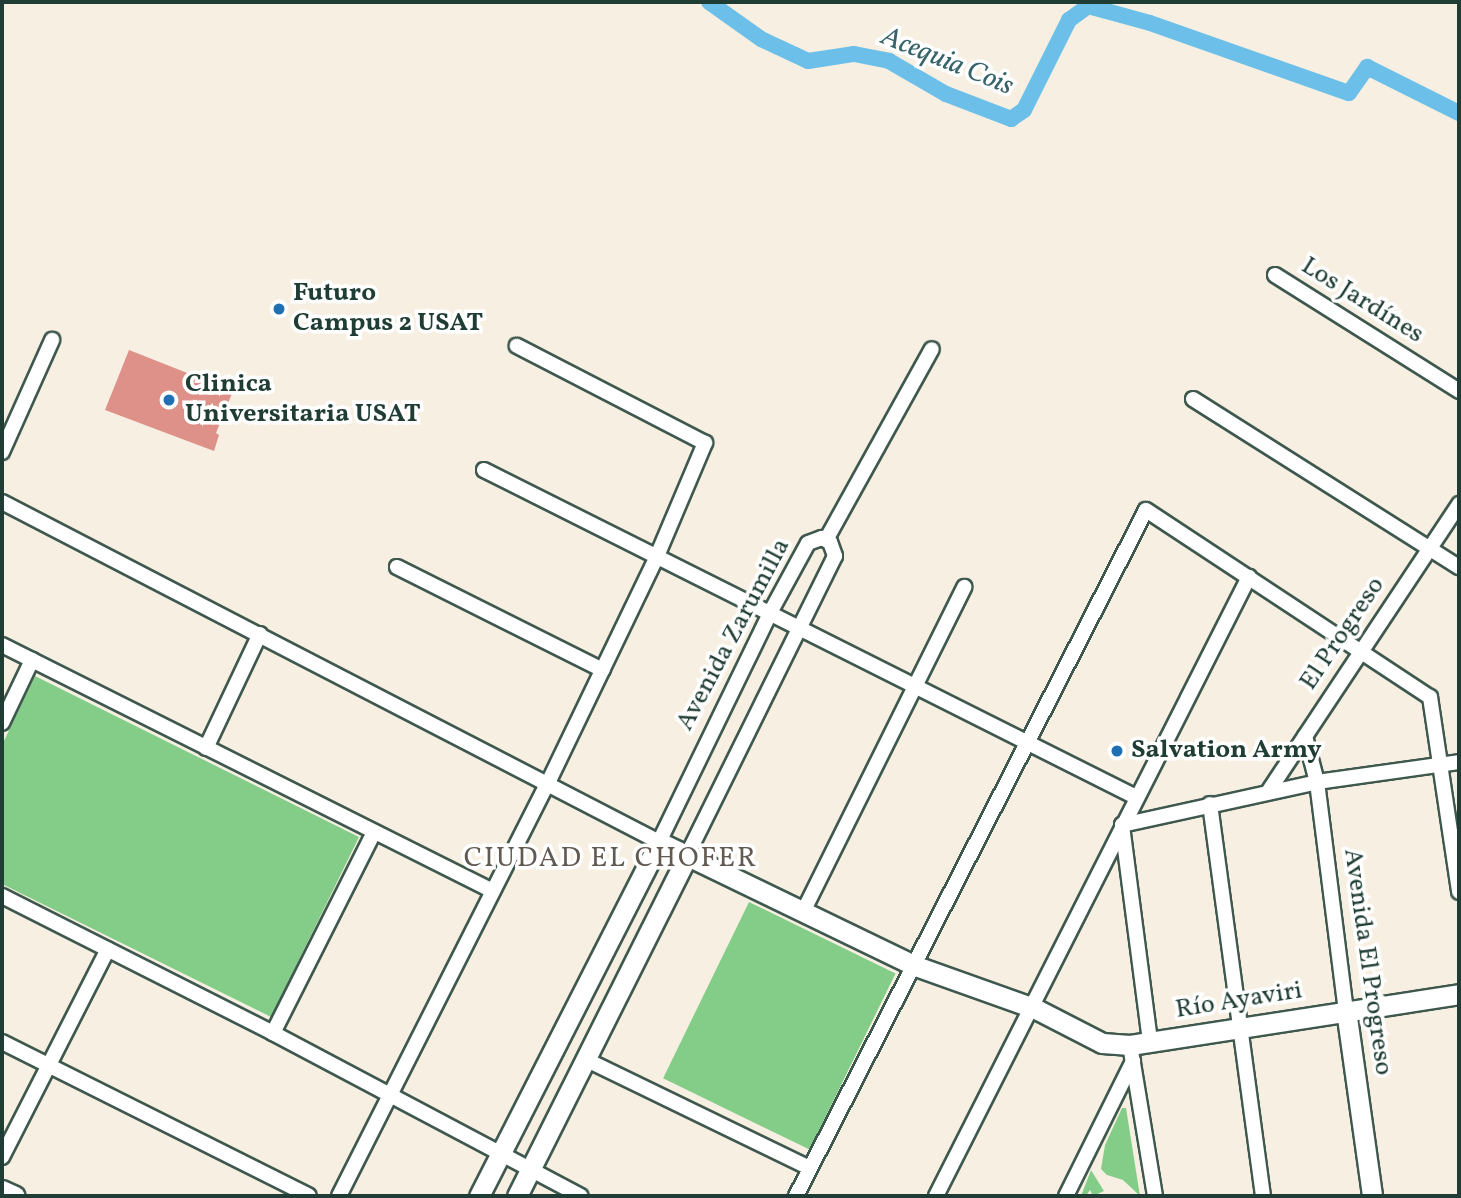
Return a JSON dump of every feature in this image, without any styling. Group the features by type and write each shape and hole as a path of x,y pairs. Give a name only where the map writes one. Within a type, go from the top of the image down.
{"street":[{"name":"Los Jardínes","path":"1275,275 1459,390"},
{"path":"2,452 52,340"},
{"path":"339,1196 603,670 657,556 705,443 517,346"},
{"path":"827,540 932,349"},
{"path":"1193,398 1459,567"},
{"path":"484,470 771,611 1136,797"},
{"path":"2,502 659,842"},
{"name":"El Progreso","path":"1268,792 1459,504"},
{"path":"796,1196 1146,510 1430,697 1459,892"},
{"name":"Avenida Zarumilla","path":"479,1196 659,842 771,611 808,543 827,540 835,556 517,1196"},
{"path":"397,567 603,670"},
{"path":"936,1196 1034,1008 1122,825 1249,577"},
{"path":"803,912 964,587"},
{"path":"206,748 260,634"},
{"path":"2,645 493,891"},
{"path":"2,723 32,660"},
{"name":"Avenida El Progreso","path":"1305,736 1317,782 1372,1196"},
{"path":"1122,825 1317,782 1459,762"},
{"path":"1210,804 1264,1196"},
{"path":"1122,825 1150,1041"},
{"path":"273,1032 374,832"},
{"name":"Río Ayaviri","path":"659,842 913,965 1034,1008 1101,1043 1131,1053 1150,1041 1459,994"},
{"path":"2,896 273,1032 581,1196"},
{"path":"2,1157 108,949"},
{"path":"2,1042 309,1196"},
{"path":"1066,1196 1131,1053"},
{"path":"1131,1053 1155,1196"},
{"path":"585,1059 809,1168"},
{"path":"2,1190 15,1196"}],"green space":[{"path":"35,676 359,837 271,1017 2,884 2,745"},
{"path":"749,902 896,973 810,1150 663,1078"},
{"path":"1122,1108 1126,1108 1140,1196 1123,1180 1107,1175 1101,1169 1105,1145"},
{"path":"1091,1170 1104,1191 1093,1196 1090,1190 1086,1196 1081,1196"}],"building":[{"name":"Clinica Universitaria USAT","path":"129,350 233,391 216,433 219,435 214,451 105,410"}],"waterway":[{"name":"Acequia Cois","path":"709,2 761,39 808,61 854,54 889,61 946,94 1011,119 1024,110 1069,20 1088,6 1150,23 1349,93 1367,67 1459,113"}],"place":[{"name":"Futuro Campus 2 USAT","path":"279,309"},
{"name":"Clinica Universitaria USAT","path":"169,400"},
{"name":"Salvation Army","path":"1117,751"}],"district":[{"name":"CIUDAD EL CHOFER","path":"611,859"}]}
